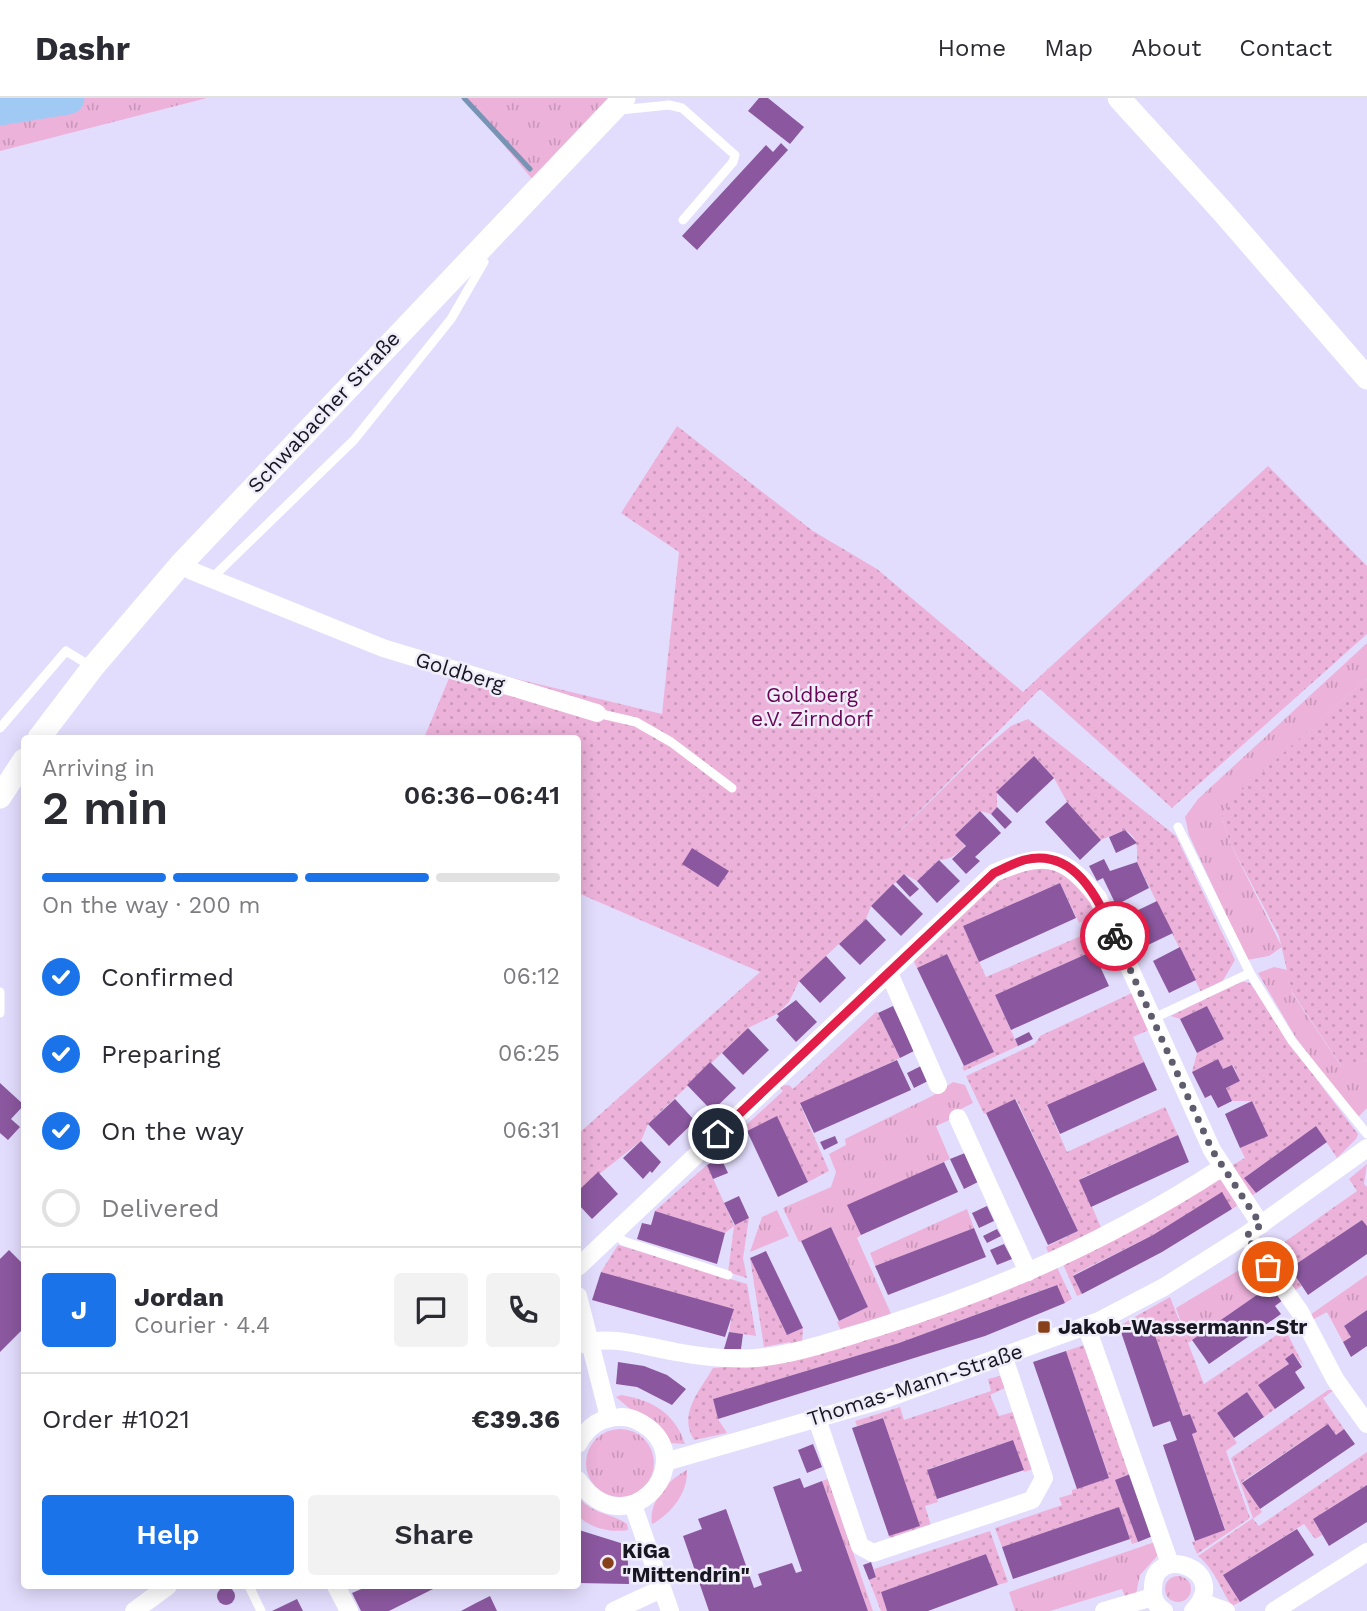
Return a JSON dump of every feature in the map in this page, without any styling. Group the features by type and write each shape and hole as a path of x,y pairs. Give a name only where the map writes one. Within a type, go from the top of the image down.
{"street":[{"path":"1119,98 1222,211 1367,378"},
{"name":"Schwabacher Straße","path":"41,735 93,667 181,564 617,105"},
{"name":"Goldberg","path":"181,564 211,579 383,648 597,713"},
{"path":"0,797 21,765"},
{"path":"581,1264 994,873 1024,860 1046,858 1081,875 1098,898 1221,1168 1335,1379 1367,1424"},
{"path":"889,973 938,1085"},
{"path":"958,1118 1028,1272"},
{"name":"Thomas-Mann-Straße","path":"665,1462 888,1398 1004,1358 1086,1325 1164,1287 1254,1230 1367,1148"},
{"path":"583,1343 610,1338 715,1359 763,1357 820,1345 913,1316 1028,1272 1139,1219 1221,1168"},
{"path":"581,1324 583,1343 609,1417"},
{"path":"1086,1325 1170,1564"},
{"path":"817,1419 860,1546 873,1553 933,1534 1032,1500 1044,1478 1004,1358"},
{"path":"581,1440 589,1428 609,1417 626,1417 642,1422 654,1432 662,1446 665,1462 656,1489 633,1505 616,1507 600,1503 587,1494 581,1485"},
{"path":"633,1505 670,1611"},
{"path":"1274,1611 1367,1552"},
{"path":"1104,1611 1159,1604 1153,1583 1159,1572 1170,1564 1194,1568 1202,1578 1204,1590 1197,1606 1226,1611"},
{"path":"134,1611 164,1589"},
{"path":"338,1589 349,1611"},
{"path":"614,1611 662,1589"}],"lane":[{"path":"617,105 669,105 682,108 735,155 733,162 683,220"},
{"path":"211,579 354,440 450,319 484,262 475,254"},
{"path":"0,728 66,652 93,667"},
{"name":"Goldberg","path":"597,713 636,722 671,742 733,788"},
{"path":"1178,827 1250,973 1292,1041 1367,1134"},
{"path":"1154,1018 1250,973"},
{"path":"0,992 0,1013"},
{"path":"614,1231 623,1241 728,1275"},
{"path":"250,1589 261,1611"}],"green space":[{"path":"0,98 207,98 0,151"},
{"path":"465,98 612,98 532,179"},
{"name":"Goldberg e.V. Zirndorf","path":"677,426 813,531 877,569 1023,692 1268,466 1367,566 1367,634 1172,808 1040,689 888,843 980,752 1011,726 1028,719 1176,836 1235,960 1222,982 1201,992 1137,862 1137,847 1133,837 1125,830 1101,840 1067,802 1054,778 1034,756 997,791 997,807 991,814 980,811 956,834 965,846 962,849 951,858 939,860 917,881 904,874 871,906 866,919 799,981 789,1002 777,1014 748,1028 648,1124 641,1141 581,1189 581,1131 760,972 581,894 581,735 425,735 455,664 662,714 679,552 621,513"},
{"path":"1367,643 1367,678 1232,800 1222,817 1230,843 1282,947 1269,956 1247,960 1189,835 1185,817 1198,799"},
{"path":"1367,678 1367,1060 1342,1067 1292,992 1279,936 1230,843 1222,817 1231,800"},
{"path":"1025,866 1052,869 1070,877 1099,914 1079,923 1060,883 963,926 986,977 1104,926 1107,932 1089,940 1093,951 995,995 1018,1046 964,1071 962,1067 994,1052 947,954 917,968 912,958 997,878"},
{"path":"1274,967 1288,970 1292,993 1341,1066 1367,1060 1367,1108 1357,1118 1296,1038 1258,973"},
{"path":"1241,981 1250,983 1289,1043 1358,1134 1337,1158 1316,1126 1245,1177 1256,1193 1250,1197 1229,1167 1245,1158 1240,1148 1267,1136 1252,1101 1232,1101 1226,1088 1240,1081 1233,1065 1223,1069 1218,1059 1192,1072 1197,1053 1224,1039 1207,1006 1180,1019 1171,1016"},
{"path":"1134,992 1151,1029 1133,1037 1144,1062 1047,1106 1067,1152 1165,1107 1178,1135 1080,1179 1103,1232 1050,1257 1046,1247 1078,1231 1072,1218 1016,1099 984,1114 966,1076 1035,1044 1040,1036"},
{"path":"877,1011 900,1058 800,1104 829,1171 808,1182 777,1117 746,1131 744,1127 783,1091 779,1086 789,1085 793,1089"},
{"path":"953,1082 965,1085 973,1103 961,1109 963,1114 936,1126 950,1159 848,1206 861,1235 857,1238 893,1318 842,1333 837,1322 868,1307 831,1227 799,1242 783,1208 831,1187 836,1172 829,1154 846,1145 845,1139 932,1096"},
{"path":"1367,1164 1364,1184 1367,1187 1367,1226 1362,1220 1290,1268 1302,1286 1294,1291 1262,1243 1268,1237 1276,1248 1357,1191 1349,1179"},
{"path":"707,1165 734,1225 749,1218 743,1258 747,1278 728,1272 734,1226 725,1233 655,1211"},
{"path":"1215,1179 1223,1181 1239,1204 1232,1209 1222,1193 1153,1235 1073,1275 1082,1294 1077,1296 1062,1262"},
{"path":"967,1209 974,1228 875,1266 870,1253"},
{"path":"777,1210 789,1236 750,1252 762,1217"},
{"path":"618,1245 747,1284 756,1336 729,1332 733,1309 601,1272"},
{"path":"1249,1252 1274,1287 1266,1293 1264,1290 1188,1343 1176,1308 1249,1264 1243,1253"},
{"path":"750,1258 787,1335 803,1328 802,1344 791,1346 790,1342 764,1347"},
{"path":"1056,1265 1072,1299 1065,1303 1056,1285 899,1343 713,1399 718,1419 727,1433 694,1440 688,1421 689,1412 713,1368 757,1365"},
{"path":"1367,1275 1367,1310 1344,1326 1351,1337 1343,1342 1327,1312 1312,1320 1310,1315"},
{"path":"1170,1297 1204,1384 1293,1324 1300,1327 1287,1333 1304,1366 1293,1354 1286,1359 1289,1364 1258,1385 1275,1409 1264,1417 1247,1392 1217,1413 1237,1443 1226,1451 1250,1518 1197,1554 1192,1542 1225,1529 1192,1434 1196,1432 1190,1414 1183,1416 1150,1321 1121,1332 1119,1326"},
{"path":"1084,1345 1130,1474 1115,1480 1138,1542 1132,1544 1119,1507 1002,1547 995,1528 1062,1505 1059,1498 1072,1494 1072,1490 1109,1477 1066,1351"},
{"path":"1000,1376 1005,1388 990,1395 999,1416 1013,1412 1033,1469 1024,1472 1013,1440 928,1469 938,1502 925,1506 932,1529 891,1542 889,1536 919,1525 883,1418 857,1426 855,1421 900,1407 904,1420 991,1391 988,1379"},
{"path":"1328,1390 1334,1390 1323,1398 1344,1429 1336,1435 1328,1424 1242,1482 1262,1512 1253,1519 1259,1526 1367,1452 1367,1485 1313,1519 1322,1535 1315,1539 1304,1524 1223,1575 1240,1602 1232,1606 1213,1573 1198,1556 1253,1518 1231,1458"},
{"path":"621,1395 643,1400 669,1416 685,1444 670,1443 616,1397"},
{"path":"620,1429 633,1432 644,1439 651,1450 654,1463 651,1476 644,1487 633,1494 620,1497 607,1494 596,1487 589,1476 586,1463 589,1450 596,1439 607,1432"},
{"path":"687,1470 685,1487 677,1502 666,1515 652,1524 653,1508 661,1492"},
{"path":"828,1479 873,1611 868,1611 822,1481"},
{"path":"581,1500 587,1506 621,1520 627,1524 628,1530 607,1530 583,1520"},
{"path":"990,1531 1008,1582 998,1585 986,1554 881,1592 887,1611 881,1611 869,1580 876,1577 874,1569"},
{"path":"1155,1542 1159,1554 1140,1575 1136,1594 1125,1597 1122,1589 1050,1611 1015,1611 1009,1592"},
{"path":"1178,1576 1187,1580 1191,1589 1187,1598 1178,1602 1169,1598 1165,1589 1169,1580"}],"building":[{"path":"759,98 768,98 804,127 790,144 748,111"},
{"path":"781,143 788,150 697,250 682,236 766,145 773,152"},
{"path":"1034,756 1054,778 1017,813 996,792"},
{"path":"1067,802 1101,840 1080,860 1045,822"},
{"path":"997,807 1012,822 1005,829 991,814"},
{"path":"980,811 1001,833 975,857 980,861 966,874 952,859 966,846 955,835"},
{"path":"1125,830 1137,843 1116,853 1109,837"},
{"path":"692,848 729,871 718,887 682,864"},
{"path":"1104,859 1110,871 1137,862 1149,888 1116,905 1103,878 1097,881 1089,866"},
{"path":"939,860 960,881 937,903 917,881"},
{"path":"904,874 919,889 910,897 896,882"},
{"path":"1060,883 1076,918 979,962 963,926"},
{"path":"893,884 923,914 901,936 871,906"},
{"path":"1157,901 1173,933 1146,946 1130,914"},
{"path":"866,919 886,940 860,965 839,944"},
{"path":"1180,947 1196,980 1169,993 1153,961"},
{"path":"1093,951 1109,986 1011,1030 995,995"},
{"path":"947,954 994,1052 964,1066 917,968"},
{"path":"826,956 846,978 820,1003 799,981"},
{"path":"796,1000 817,1022 796,1042 776,1020 779,1016 777,1014"},
{"path":"893,1006 914,1051 900,1058 878,1013"},
{"path":"1207,1006 1224,1039 1197,1053 1180,1019"},
{"path":"748,1028 769,1050 743,1075 722,1053"},
{"path":"1029,1032 1033,1039 1018,1046 1015,1039"},
{"path":"1218,1059 1223,1069 1232,1065 1240,1081 1226,1088 1232,1101 1218,1108 1211,1095 1205,1098 1192,1072"},
{"path":"897,1060 911,1090 814,1133 800,1103"},
{"path":"710,1062 736,1088 712,1111 687,1085"},
{"path":"1144,1062 1157,1090 1060,1134 1047,1105"},
{"path":"921,1066 928,1081 914,1088 907,1073"},
{"path":"0,1083 21,1102 21,1108 11,1119 20,1127 8,1140 0,1133"},
{"path":"675,1099 695,1121 669,1146 648,1124"},
{"path":"1015,1099 1078,1231 1048,1245 986,1113"},
{"path":"1252,1101 1268,1136 1240,1148 1225,1114"},
{"path":"777,1116 808,1182 778,1197 747,1131"},
{"path":"1316,1126 1327,1142 1256,1193 1244,1178"},
{"path":"1178,1135 1189,1162 1091,1207 1079,1180"},
{"path":"835,1136 838,1143 824,1150 820,1142"},
{"path":"641,1141 661,1162 643,1179 623,1158"},
{"path":"965,1153 978,1182 964,1189 950,1159"},
{"path":"721,1158 728,1173 713,1179 707,1165"},
{"path":"944,1162 958,1192 861,1235 847,1205"},
{"path":"598,1172 618,1194 592,1219 581,1207 581,1188"},
{"path":"1222,1192 1232,1209 1162,1252 1082,1294 1073,1276 1153,1235"},
{"path":"739,1196 749,1218 735,1225 724,1203"},
{"path":"987,1206 994,1221 979,1228 972,1213"},
{"path":"655,1211 725,1233 717,1264 637,1239 642,1223 651,1225"},
{"path":"1362,1220 1367,1226 1367,1254 1308,1295 1290,1268"},
{"path":"831,1227 868,1307 839,1321 801,1241"},
{"path":"974,1228 986,1257 888,1295 875,1266"},
{"path":"997,1229 1001,1236 987,1243 983,1236"},
{"path":"1004,1244 1012,1259 997,1265 990,1250"},
{"path":"9,1250 21,1262 21,1331 0,1352 0,1259"},
{"path":"766,1251 803,1328 787,1335 750,1258"},
{"path":"601,1272 734,1309 725,1337 592,1300"},
{"path":"1057,1285 1065,1303 985,1336 718,1419 713,1399 899,1343"},
{"path":"1274,1287 1283,1300 1275,1306 1281,1314 1209,1364 1192,1340 1264,1290 1266,1293"},
{"path":"1367,1310 1367,1346 1351,1357 1343,1342 1351,1337 1344,1326"},
{"path":"1150,1321 1183,1416 1190,1414 1197,1432 1192,1434 1225,1530 1195,1541 1163,1445 1177,1440 1170,1421 1153,1427 1121,1332"},
{"path":"729,1332 743,1334 741,1349 724,1349"},
{"path":"1066,1351 1109,1478 1077,1489 1033,1362"},
{"path":"1293,1353 1302,1367 1295,1372 1305,1388 1275,1409 1258,1385 1289,1364 1285,1359"},
{"path":"618,1362 644,1366 667,1375 686,1389 672,1405 637,1387 616,1384"},
{"path":"1247,1392 1264,1417 1234,1438 1217,1413"},
{"path":"883,1418 920,1526 889,1536 852,1428"},
{"path":"1328,1424 1336,1435 1344,1429 1355,1444 1260,1509 1242,1483"},
{"path":"1013,1440 1024,1470 937,1499 927,1470"},
{"path":"813,1444 822,1467 807,1473 798,1450"},
{"path":"1130,1474 1153,1536 1138,1542 1115,1480"},
{"path":"800,1478 804,1488 822,1481 868,1611 709,1611 683,1536 702,1529 698,1519 726,1509 754,1588 762,1585 758,1574 792,1563 796,1573 802,1571 773,1487"},
{"path":"1367,1485 1367,1522 1329,1546 1313,1519"},
{"path":"1119,1507 1130,1539 1013,1579 1002,1547"},
{"path":"1297,1529 1314,1555 1240,1602 1223,1575"},
{"path":"581,1531 627,1545 629,1584 581,1583"},
{"path":"986,1554 998,1585 928,1611 887,1611 881,1592"},
{"path":"871,1562 876,1577 869,1580 863,1565"},
{"path":"222,1589 230,1589 234,1593 232,1602 226,1605 220,1602 217,1596"},
{"path":"361,1589 433,1589 389,1611 361,1611 352,1593"},
{"path":"490,1596 497,1611 461,1611 476,1603"},
{"path":"297,1599 303,1611 272,1611"}],"waterway":[{"path":"0,109 68,98"},
{"path":"464,98 530,169"}],"way so far":[{"path":"1115,936 1221,1168 1261,1225 1246,1236 1268,1267"}],"place":[{"name":"Jakob-Wassermann-Str","path":"1044,1327"},
{"name":"KiGa \"Mittendrin\"","path":"608,1563"}],"route":[{"path":"718,1134 994,873 1024,860 1046,858 1062,865 1081,875 1098,898 1115,936"}]}
